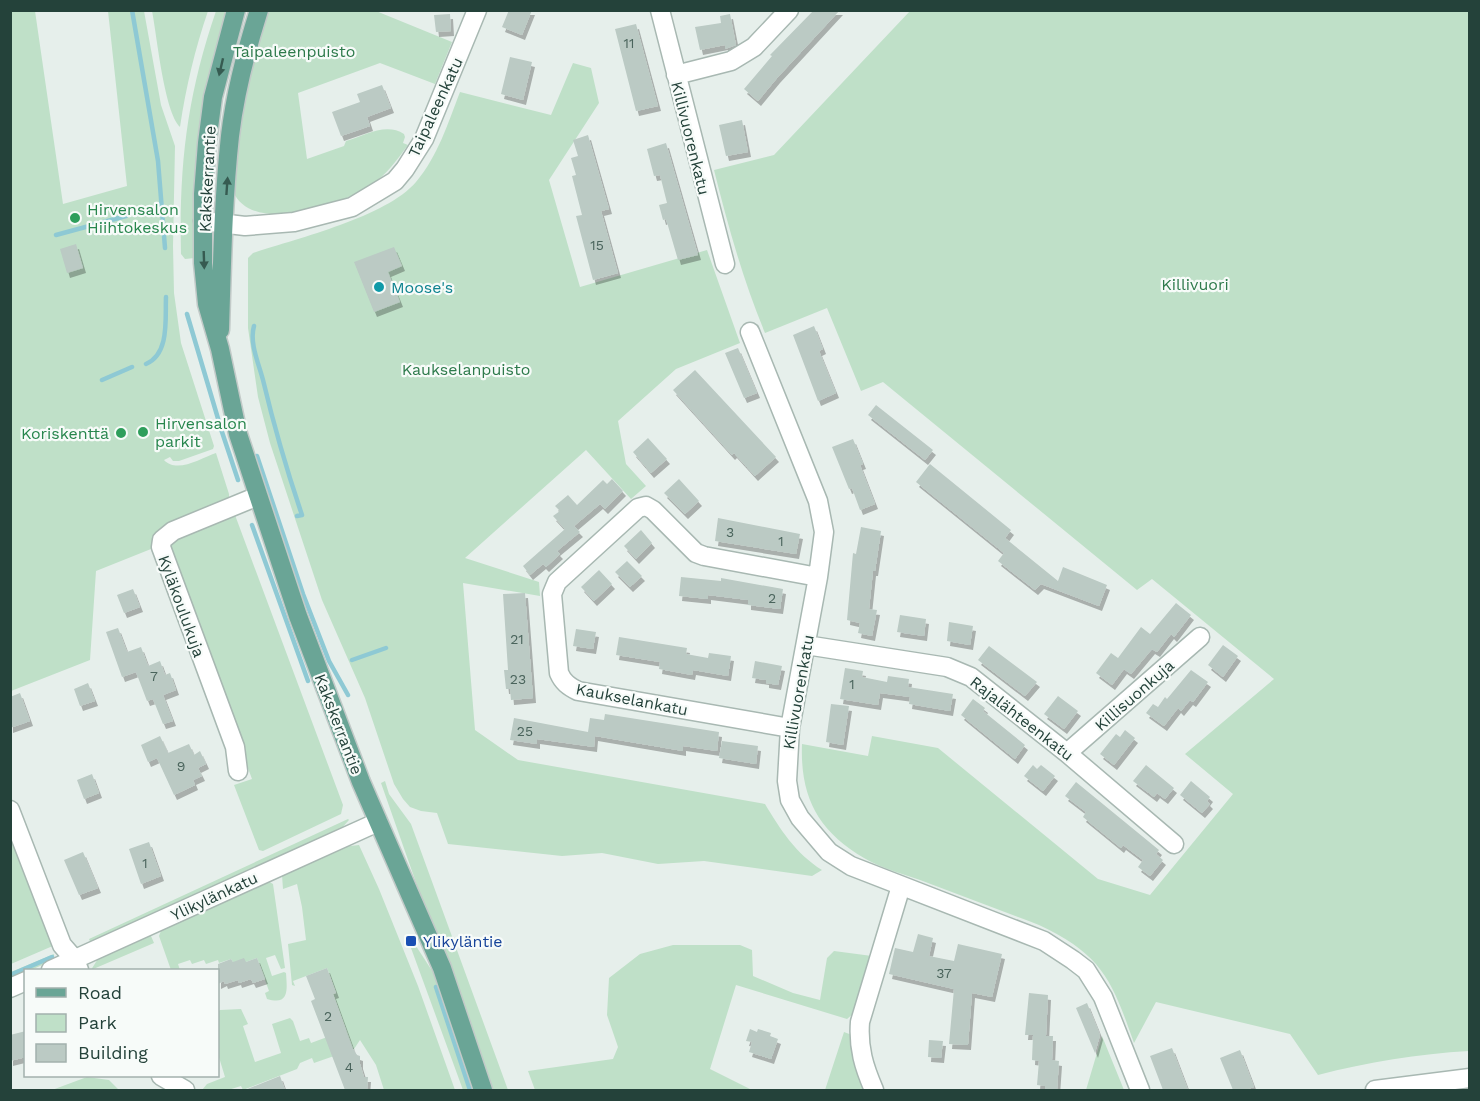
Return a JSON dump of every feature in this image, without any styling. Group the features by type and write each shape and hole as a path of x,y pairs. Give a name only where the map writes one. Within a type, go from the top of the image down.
{"main road":[{"name":"Kakskerrantie","path":"236,10 213,97 207,143 202,194 203,264 207,304 220,350 238,434 298,616 378,822 442,968 483,1090"},
{"name":"Kakskerrantie","path":"220,350 224,223 230,135 249,43 259,10"}],"street":[{"name":"Taipaleenkatu","path":"203,221 263,226 308,219 352,207 395,181 424,139 477,10"},
{"name":"Killivuorenkatu","path":"660,10 725,264"},
{"path":"675,75 731,61 754,47 789,10"},
{"name":"Killivuorenkatu","path":"750,332 818,501 824,532 790,728 787,781 790,800 800,818 829,852 851,866 1044,941 1059,949 1086,970 1103,997 1140,1090"},
{"name":"Kyläkoulukuja","path":"238,771 235,747 161,547 162,540 173,531 258,496"},
{"name":"Kaukselankatu","path":"790,728 578,691 569,687 559,673 552,594 557,582 638,508 646,506 653,510 696,553 818,577"},
{"name":"Killisuonkuja","path":"1067,753 1200,637"},
{"name":"Rajalähteenkatu","path":"806,645 947,668 981,683 1174,844"},
{"path":"10,810 62,945 77,965"},
{"name":"Ylikylänkatu","path":"56,969 77,965 322,846 378,822"},
{"path":"874,1090 861,1052 860,1022 901,886"},
{"path":"10,988 24,982"},
{"path":"163,1077 185,1090"},
{"path":"1375,1090 1470,1078"}],"green space":[{"path":"11,11 35,11 63,204 127,186 108,11 144,11 161,105 175,146 174,293 181,343 214,446 213,449 179,461 173,461 170,457 164,460 176,466 216,453 229,494 229,502 157,537 151,549 96,571 90,660 11,691"},
{"path":"152,11 208,11 191,68 180,127 174,118 165,90"},
{"path":"216,11 225,11 195,258 185,259 181,254 181,221 187,131 198,72"},
{"name":"Taipaleenpuisto","path":"265,11 376,11 452,42 435,84 380,63 298,93 307,159 344,146 346,141 382,130 390,129 404,134 403,143 408,145 386,172 365,189 325,206 302,212 280,214 260,212 244,205 233,191 238,123"},
{"name":"Killivuori","path":"910,11 1469,11 1469,1051 1393,1059 1318,1075 1290,1034 1156,1002 1134,1043 1111,986 1091,959 1078,947 1039,925 871,862 848,848 824,824 815,811 804,780 802,744 868,756 872,736 938,748 1098,879 1150,895 1233,794 1185,754 1274,679 1152,579 1137,590 883,382 861,391 827,308 765,333 736,253 714,170 774,155"},
{"name":"Kaukselanpuisto","path":"573,63 591,68 599,103 549,180 580,287 707,250 740,343 676,369 618,421 626,464 646,486 631,499 586,450 465,558 539,582 540,596 463,583 475,730 518,760 765,804 796,849 822,870 812,876 704,861 658,864 602,853 562,856 448,844 437,813 410,807 394,784 365,698 322,600 270,443 258,397 248,328 248,258 253,253 363,216 402,194 424,172 442,139 460,92 551,115"},
{"path":"235,515 343,805 341,814 263,851 259,850 234,785 252,779 169,555 172,539"},
{"path":"385,781 389,794 411,824 508,1090 489,1090 381,783"},
{"path":"348,819 340,830 91,944 89,939"},
{"path":"10,831 55,945 11,964 10,964"},
{"path":"359,845 418,986 455,1090 384,1090 376,1065 360,1040 354,1049 314,1063 312,1058 300,1063 297,1069 243,1090 241,1086 228,1090 202,1090 207,1084 225,1077 219,1057 220,1010 241,1009 248,1024 243,1026 255,1062 281,1053 272,1024 290,1018 300,1041 309,1038 311,1043 346,1030 333,994 336,993 327,968 293,981 295,986 292,985 288,944 306,940 297,884 283,889 282,875 342,847"},
{"path":"268,881 273,884 285,968 281,969 275,955 266,958 272,976 286,973 286,995 280,1000 267,999 265,993 269,991 257,958 246,962 233,962 231,959 206,964 204,960 192,964 190,960 178,964 180,969 171,969 159,936 162,928"},
{"path":"145,936 151,936 154,943 92,969 99,957"},
{"path":"673,945 740,945 752,950 753,976 793,993 820,1000 827,958 834,951 872,956 861,984 854,1013 847,1019 736,985 710,1069 752,1090 535,1090 528,1071 613,1059 618,1047 607,1015 609,978 640,954"},
{"path":"416,946 438,980 474,1090 463,1090 411,948"},
{"path":"54,954 51,961 33,969 24,969 24,973 11,979 11,972"},
{"path":"844,1032 852,1035 867,1090 825,1090"},
{"path":"1102,1036 1124,1090 1086,1090"},
{"path":"87,1077 109,1080 119,1090 52,1090"}],"building":[{"path":"509,10 532,10 522,35 502,27"},
{"path":"814,10 840,10 758,101 744,89 772,56 770,55"},
{"path":"450,14 451,31 436,32 434,15"},
{"path":"730,14 736,45 725,49 725,45 700,50 695,27 721,23 720,16"},
{"path":"636,24 658,106 636,111 615,29"},
{"path":"510,57 532,62 523,100 501,94"},
{"path":"382,85 391,108 367,117 370,126 341,136 332,112 360,102 357,94"},
{"path":"742,120 748,152 726,156 719,125"},
{"path":"588,135 609,209 601,211 618,273 593,280 576,216 582,215 572,176 576,175 571,158 578,156 573,140"},
{"path":"666,143 698,255 678,260 666,219 663,220 659,205 667,203 660,175 654,176 647,149"},
{"path":"76,244 83,268 67,273 60,249"},
{"name":"Moose's","path":"394,247 402,266 388,272 400,302 374,312 354,262"},
{"path":"814,326 823,349 819,351 836,393 818,401 793,335"},
{"path":"738,348 757,393 744,398 725,353"},
{"path":"695,370 776,457 755,476 734,453 732,455 673,390"},
{"path":"876,405 933,450 925,460 868,415"},
{"path":"648,438 667,459 651,473 633,452"},
{"path":"853,439 875,504 860,510 832,447"},
{"path":"930,464 1011,530 1005,538 1058,581 1063,567 1107,585 1099,606 1041,584 1035,590 998,561 1004,553 916,482"},
{"path":"612,479 623,491 605,509 600,504 574,526 580,532 557,551 560,554 546,567 543,564 530,575 523,566 565,529 553,516 560,511 555,506 568,495 577,505 603,480 607,484"},
{"path":"679,479 699,501 685,514 664,493"},
{"path":"718,518 800,534 796,554 715,541"},
{"path":"861,527 881,531 875,571 873,571 869,609 877,610 872,636 858,633 860,623 847,620 853,553 856,554"},
{"path":"641,530 652,543 636,559 624,546"},
{"path":"627,561 642,576 630,587 615,572"},
{"path":"599,570 612,584 594,601 581,587"},
{"path":"681,577 721,581 721,578 783,589 780,609 748,605 748,600 708,595 708,599 679,596"},
{"path":"133,589 140,607 124,613 117,595"},
{"path":"525,593 533,698 511,700 510,689 506,689 504,670 508,670 503,594"},
{"path":"1176,603 1191,615 1174,637 1171,634 1157,652 1152,649 1131,674 1124,669 1112,685 1096,673 1111,653 1118,658 1141,627 1150,634"},
{"path":"900,615 926,619 924,636 897,632"},
{"path":"949,622 973,626 970,645 947,641"},
{"path":"118,628 127,652 141,647 148,666 160,661 165,675 170,673 176,690 163,695 173,721 163,724 153,699 147,701 136,672 122,677 106,632"},
{"path":"576,629 596,632 593,649 573,646"},
{"path":"619,637 687,648 686,654 708,658 709,653 731,656 728,676 693,670 692,675 659,669 660,662 616,655"},
{"path":"1223,645 1238,656 1223,677 1208,665"},
{"path":"989,646 1037,682 1025,696 978,660"},
{"path":"755,661 782,666 778,685 752,678"},
{"path":"845,668 863,671 862,677 887,682 888,676 909,679 908,687 953,694 950,711 909,704 910,697 880,693 878,705 840,699"},
{"path":"1191,670 1208,682 1193,702 1190,700 1181,711 1178,708 1164,726 1146,713 1153,704 1158,707 1165,697 1167,699"},
{"path":"88,683 95,701 80,706 74,689"},
{"path":"20,693 30,721 10,728 10,697"},
{"path":"1058,696 1078,711 1064,729 1044,714"},
{"path":"973,699 985,708 983,711 1025,745 1015,759 961,715"},
{"path":"831,704 849,706 843,745 826,742"},
{"path":"605,714 719,732 717,751 683,746 683,751 595,736 594,747 537,739 537,744 510,740 514,718 588,732 590,718 604,720"},
{"path":"1125,730 1135,738 1114,765 1100,754 1116,734 1120,737"},
{"path":"160,736 168,753 189,744 194,755 200,751 206,764 198,768 202,776 193,780 195,785 174,795 157,758 148,762 141,745"},
{"path":"722,741 758,746 756,764 719,758"},
{"path":"1033,765 1037,769 1041,765 1055,776 1043,791 1024,776"},
{"path":"1146,765 1174,788 1165,799 1157,793 1154,797 1133,781"},
{"path":"92,774 99,793 84,799 77,780"},
{"path":"1191,781 1210,797 1207,801 1210,804 1202,813 1180,795"},
{"path":"1076,782 1159,850 1156,854 1163,860 1150,876 1138,867 1143,860 1123,845 1121,848 1083,817 1086,812 1065,796"},
{"path":"149,842 161,876 141,884 129,849"},
{"path":"83,852 98,888 79,895 64,860"},
{"path":"918,934 933,938 929,956 954,961 958,944 1002,954 992,997 972,993 968,1045 949,1044 954,989 889,974 895,948 913,952"},
{"path":"244,958 246,962 257,958 265,979 253,983 251,979 239,983 238,980 219,984 218,964 231,959 233,962"},
{"path":"327,968 336,993 333,994 353,1049 360,1056 364,1077 368,1077 367,1090 345,1090 311,1001 315,999 306,976"},
{"path":"1029,993 1048,995 1046,1036 1053,1036 1052,1060 1059,1061 1057,1090 1045,1090 1045,1086 1037,1085 1039,1061 1032,1060 1033,1035 1025,1035"},
{"path":"1087,1003 1100,1035 1095,1053 1076,1008"},
{"path":"750,1029 771,1033 770,1036 778,1039 771,1059 749,1052 752,1042 746,1041"},
{"path":"24,1032 24,1058 10,1061 10,1035"},
{"path":"929,1040 943,1041 941,1058 928,1057"},
{"path":"1172,1048 1188,1090 1163,1090 1150,1056"},
{"path":"1240,1050 1254,1087 1233,1090 1220,1058"},
{"path":"280,1076 285,1090 245,1090"}],"waterway":[{"path":"132,10 158,161 165,248"},
{"path":"140,213 161,208"},
{"path":"56,235 126,216"},
{"path":"146,364 154,359 163,344 166,297"},
{"path":"187,314 238,480"},
{"path":"254,326 255,353 302,515 297,516"},
{"path":"102,380 132,367"},
{"path":"257,456 303,594 329,661 348,695"},
{"path":"252,525 308,681"},
{"path":"352,660 386,648"},
{"path":"10,975 52,957"},
{"path":"436,987 470,1090"}],"place":[{"name":"Hirvensalon Hiihtokeskus","path":"75,218"},
{"name":"Moose's","path":"379,287"},
{"name":"Hirvensalon parkit","path":"143,432"},
{"name":"Koriskenttä","path":"121,433"},
{"name":"Ylikyläntie","path":"411,941"}]}
